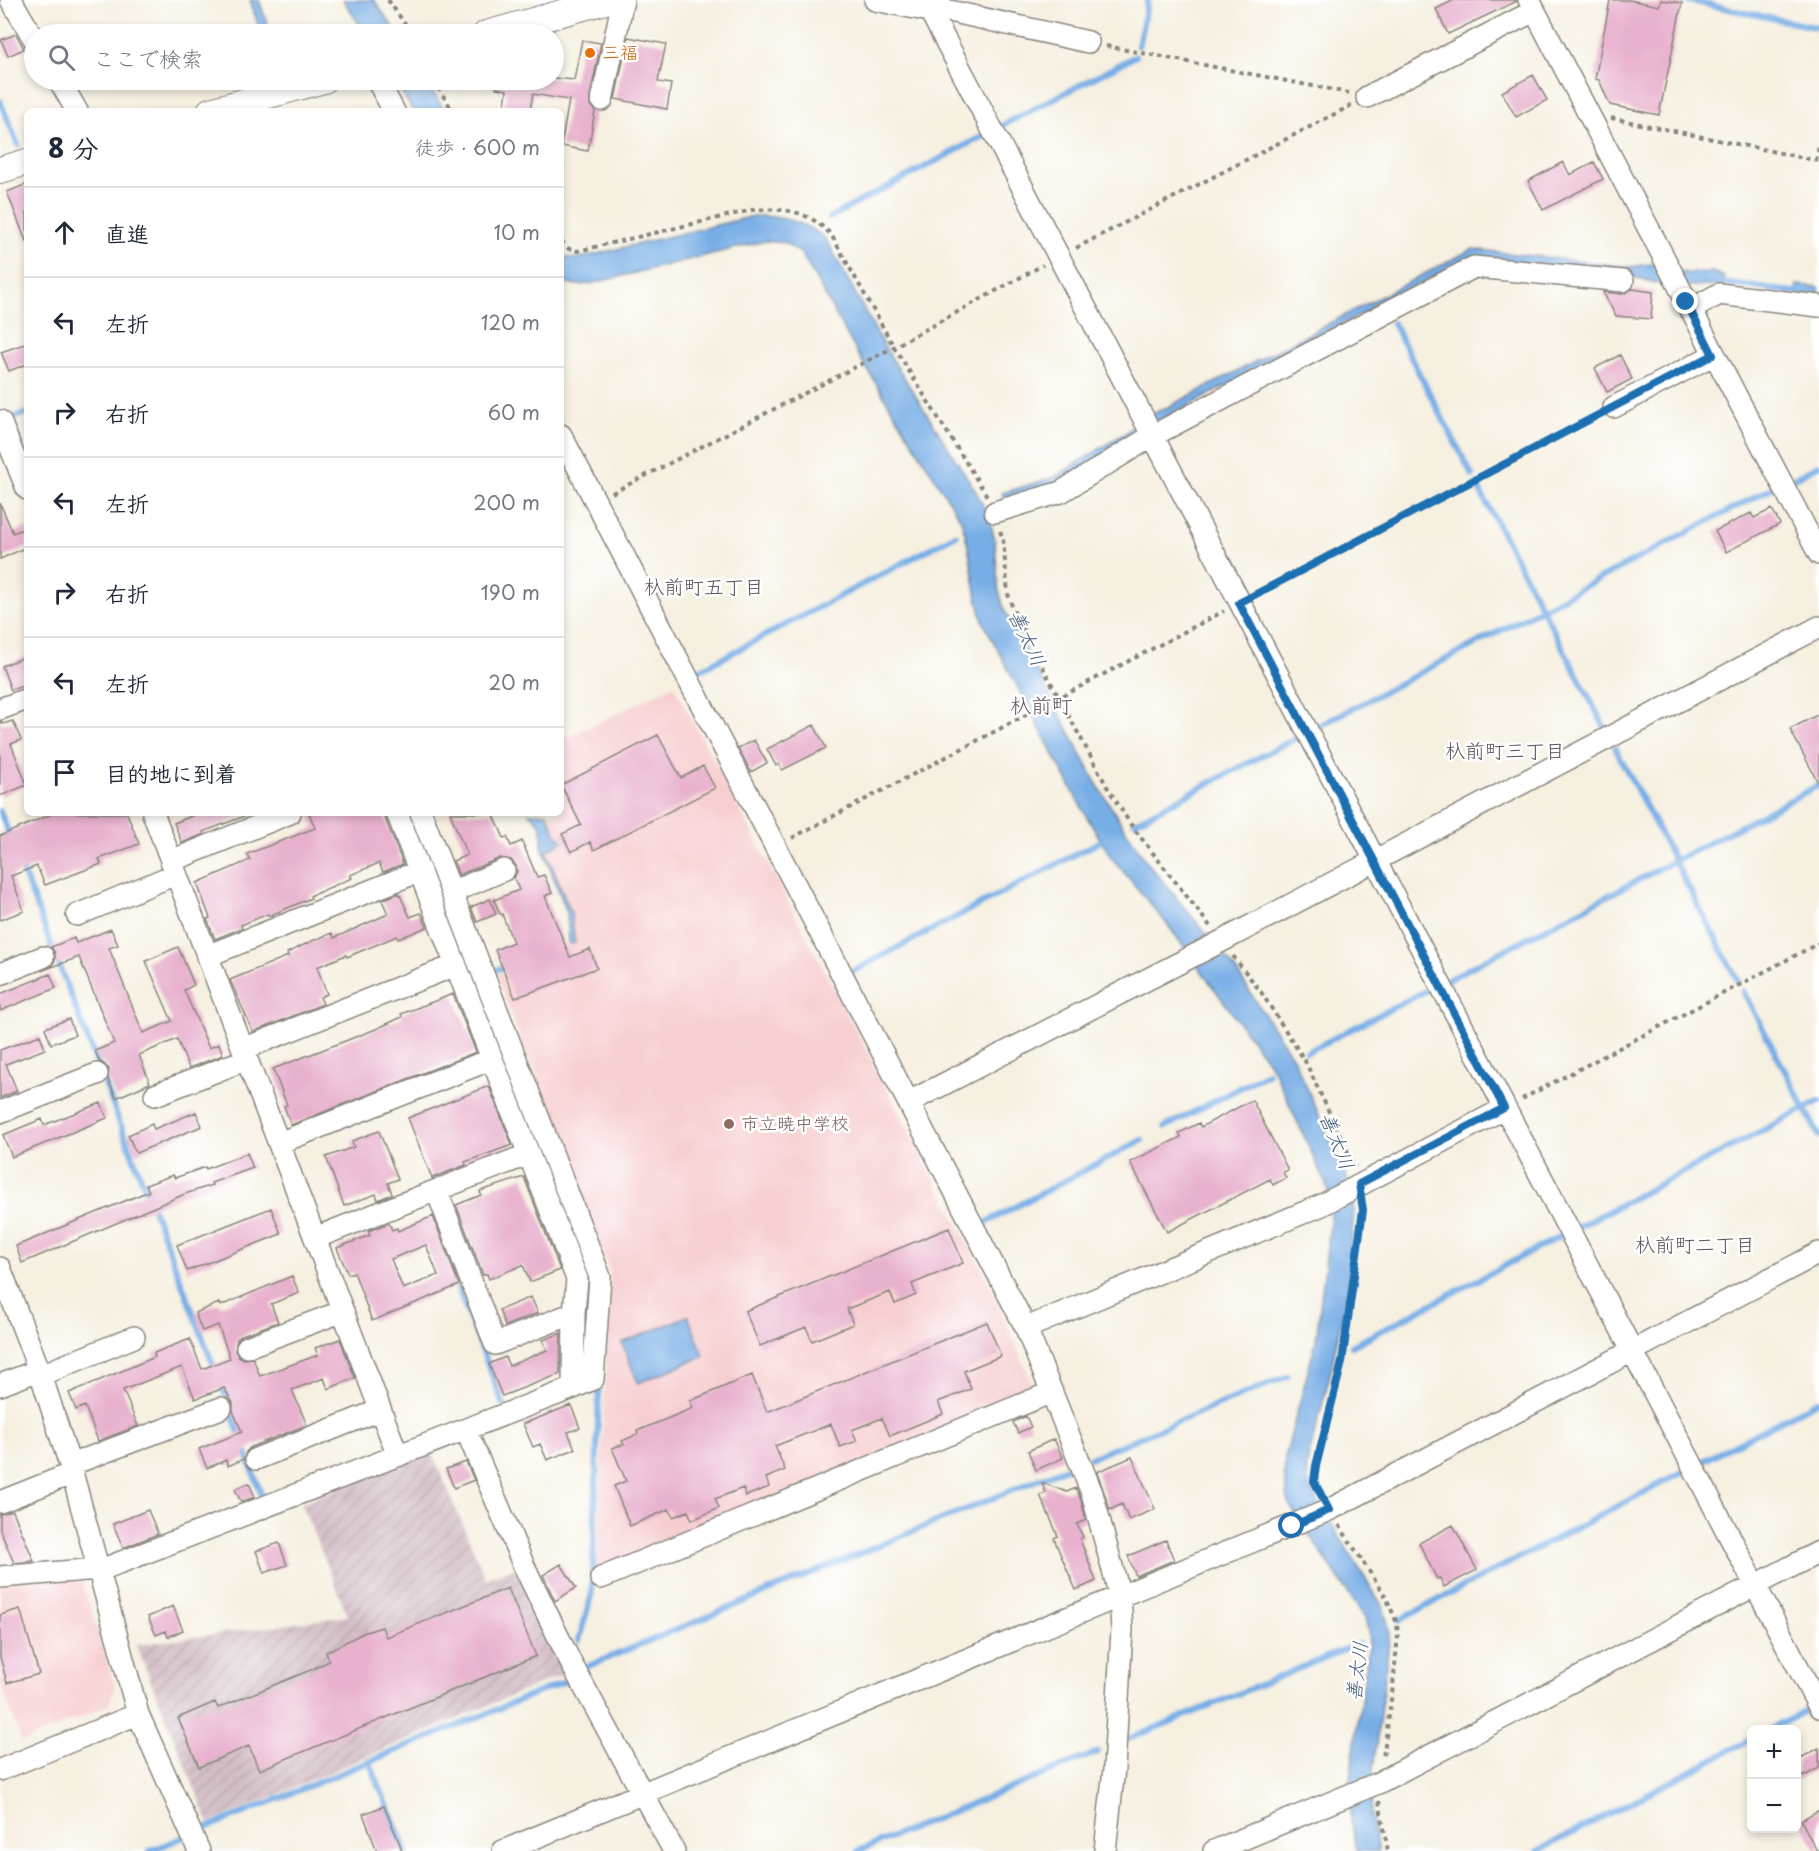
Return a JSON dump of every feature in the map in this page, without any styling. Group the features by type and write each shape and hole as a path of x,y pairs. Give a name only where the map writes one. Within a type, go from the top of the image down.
{"main road":[{"path":"522,24 609,0"},
{"path":"221,108 286,90"},
{"path":"0,170 24,163"}],"street":[{"path":"11,0 25,24"},
{"path":"602,100 623,0"},
{"path":"875,0 931,5 1088,42"},
{"path":"931,5 1139,412 1819,1707"},
{"path":"1367,97 1531,5 1819,554"},
{"path":"65,90 76,108"},
{"path":"382,90 392,108"},
{"path":"995,512 1061,492 1151,434 1474,267 1623,281"},
{"path":"1688,306 1719,294 1819,306"},
{"path":"1614,407 1713,355"},
{"path":"0,421 24,481"},
{"path":"564,441 1026,1328 1092,1493 1120,1596 1122,1629 1114,1769 1105,1851"},
{"path":"909,1102 1819,627"},
{"path":"0,709 24,700"},
{"path":"154,816 398,1456"},
{"path":"77,915 284,816"},
{"path":"398,816 577,1279 573,1388"},
{"path":"0,1577 98,1570 466,1430 593,1379 600,1277 422,816"},
{"path":"452,892 504,870"},
{"path":"207,956 420,871"},
{"path":"0,974 43,957"},
{"path":"155,1095 245,1054 456,965"},
{"path":"279,1143 492,1059"},
{"path":"0,1112 97,1074"},
{"path":"1026,1328 1322,1205 1504,1108"},
{"path":"315,1238 529,1154"},
{"path":"437,1191 495,1344 574,1313"},
{"path":"503,1851 1329,1510 1819,1253"},
{"path":"0,1268 40,1372 72,1469 138,1714 194,1840"},
{"path":"246,1347 343,1311"},
{"path":"0,1385 134,1337"},
{"path":"601,1578 1052,1392"},
{"path":"0,1502 72,1469 221,1408"},
{"path":"256,1460 380,1410"},
{"path":"466,1430 529,1577 571,1663 674,1851"},
{"path":"1214,1851 1379,1782 1819,1552"},
{"path":"0,1770 138,1714"}],"path":[{"path":"388,0 405,24"},
{"path":"1088,42 1367,97"},
{"path":"439,90 451,108"},
{"path":"596,502 1367,97"},
{"path":"1587,112 1817,161 1819,146"},
{"path":"564,245 569,249 578,251 752,210 776,208 800,213 820,222 832,236 892,348 986,492 1003,539 1008,594 1014,612 1109,790 1131,825 1261,992 1305,1061 1355,1167 1363,1210 1344,1351 1314,1481 1329,1510 1386,1597 1397,1623 1393,1686 1379,1782 1379,1798 1388,1851"},
{"path":"776,846 1614,407"},
{"path":"1504,1108 1819,943"}],"shaded area":[{"name":"市立暁中学校","path":"674,685 992,1289 1034,1388 596,1577 610,1273 496,975 575,942 571,912 546,851 557,835 548,816 564,816 564,740"},
{"path":"432,1453 486,1579 514,1568 568,1672 209,1823 136,1645 348,1616 301,1503"},
{"path":"80,1575 115,1687 109,1705 22,1742 0,1681 0,1582"}],"water":[{"path":"250,0 259,0 267,24 258,24"},
{"path":"343,0 374,0 391,24 359,24"},
{"path":"400,90 432,90 443,108 411,108"},
{"path":"754,216 792,221 826,239 884,346 977,493 990,521 995,541 998,587 1004,609 1098,786 1146,861 1233,966 1294,1059 1346,1175 1354,1210 1347,1291 1330,1375 1306,1467 1310,1489 1383,1607 1388,1624 1390,1635 1373,1771 1371,1815 1378,1851 1357,1851 1350,1814 1349,1784 1369,1645 1365,1618 1290,1506 1285,1482 1285,1457 1316,1341 1332,1206 1326,1184 1273,1069 1167,924 1111,857 1085,814 984,624 961,520 859,356 801,253 785,243 765,241 594,283 579,285 564,283 564,256 576,259"},
{"path":"1472,249 1629,267 1651,264 1687,273 1713,272 1724,277 1722,286 1673,285 1625,274 1472,256 1154,424 1058,484 1004,500 1002,493 1055,477 1127,432 1138,420 1168,407"},
{"path":"1797,285 1819,287 1819,297 1795,294"},
{"path":"532,816 548,816 557,835 563,841 546,851 571,912 575,943 569,944 567,913 542,847 540,823"},
{"path":"688,1316 704,1356 638,1383 622,1343"}],"building":[{"path":"1454,0 1517,1 1448,34 1436,9"},
{"path":"1610,0 1629,0 1659,6 1661,0 1682,3 1659,115 1610,105 1599,80 1595,79"},
{"path":"16,34 24,49 8,56 1,40"},
{"path":"628,37 666,44 658,82 671,84 667,109 615,99"},
{"path":"582,40 601,43 590,97 590,105 595,111 588,151 564,147 564,129 569,100 533,94 531,108 504,108 507,90 564,90 564,79 574,80"},
{"path":"1533,75 1547,100 1516,117 1502,92"},
{"path":"1563,162 1570,175 1594,162 1603,179 1543,210 1528,181"},
{"path":"24,185 24,236 7,192"},
{"path":"1632,289 1653,292 1651,319 1616,316 1603,292 1622,294"},
{"path":"24,344 24,365 9,371 1,352"},
{"path":"1620,355 1632,379 1607,392 1595,368"},
{"path":"0,503 13,533 24,528 24,548 0,559"},
{"path":"1772,509 1780,524 1726,552 1715,531 1751,513 1754,518"},
{"path":"24,657 24,685 11,690 2,666"},
{"path":"1819,714 1819,784 1790,729"},
{"path":"0,721 3,724 13,721 21,740 11,744 24,777 24,786 0,796"},
{"path":"814,725 826,748 782,770 779,764 776,766 767,749"},
{"path":"658,735 681,778 703,766 715,788 594,850 590,842 571,852 562,834 581,825 564,791 564,783"},
{"path":"754,740 767,763 751,772 738,748"},
{"path":"47,816 128,816 139,844 99,859 101,864 45,885 37,866 11,876 24,911 0,920 0,836"},
{"path":"192,816 245,816 203,832 204,834 182,843 174,823"},
{"path":"310,816 384,816 403,864 383,872 379,863 350,875 352,878 310,896 311,898 241,925 242,928 215,939 197,883 250,860 247,854 315,828"},
{"path":"451,816 494,816 504,838 507,837 511,846 522,841 537,877 544,875 552,893 545,896 570,957 590,949 597,968 515,998 495,950 513,942 494,900 519,890 514,878 517,872 516,866 511,860 500,858 459,875 453,861 467,855"},
{"path":"399,893 410,917 421,913 427,927 317,967 327,994 320,997 323,1004 253,1032 230,980 288,956 287,953 312,941 332,933 334,938 388,914 382,900"},
{"path":"490,899 496,914 477,922 471,907"},
{"path":"111,929 118,945 109,948 143,1033 172,1021 146,961 178,947 194,985 184,990 209,1048 219,1044 223,1055 189,1068 177,1039 139,1055 150,1083 116,1098 108,1079 109,1069 99,1061 95,1051 114,1043 79,957 41,971 53,965 55,953 51,947 74,938 76,943"},
{"path":"50,974 56,988 0,1011 0,994"},
{"path":"453,994 476,1052 291,1125 284,1106 287,1105 273,1069 376,1029 402,1017 401,1014"},
{"path":"69,1019 75,1035 51,1044 45,1028"},
{"path":"40,1035 45,1049 6,1064 17,1091 0,1098 0,1050"},
{"path":"489,1086 512,1145 465,1162 466,1165 432,1178 408,1118"},
{"path":"1252,1100 1288,1170 1283,1172 1286,1178 1273,1185 1270,1179 1167,1232 1130,1162 1181,1137 1179,1133 1199,1123 1201,1127"},
{"path":"101,1103 107,1118 12,1157 3,1135 42,1119 44,1125"},
{"path":"196,1112 202,1126 136,1153 128,1135 152,1124 154,1129"},
{"path":"379,1131 398,1179 388,1183 392,1194 378,1200 376,1194 344,1206 326,1157 354,1147 352,1141"},
{"path":"247,1153 253,1168 211,1183 212,1185 185,1194 22,1263 16,1246 149,1191 146,1185 173,1175 175,1178 205,1167 206,1169"},
{"path":"524,1177 560,1270 530,1282 523,1265 489,1279 487,1274 483,1275 456,1205 481,1195 480,1191"},
{"path":"271,1208 281,1234 187,1271 177,1245"},
{"path":"433,1216 459,1285 372,1321 354,1272 348,1274 337,1248 370,1235 368,1231 389,1223 392,1230 397,1228 398,1231","holes":["426,1245 438,1275 403,1289 391,1259"]},
{"path":"949,1228 963,1263 912,1284 916,1295 895,1304 890,1292 847,1309 853,1324 812,1341 806,1327 760,1346 745,1311"},
{"path":"292,1276 299,1293 271,1304 278,1322 242,1335 237,1339 235,1351 244,1359 253,1358 260,1376 318,1355 315,1348 340,1339 355,1378 328,1389 324,1378 292,1390 307,1425 251,1447 244,1459 228,1466 226,1460 207,1468 199,1449 242,1432 233,1411 233,1403 224,1388 195,1399 182,1367 123,1390 138,1426 98,1441 85,1406 76,1410 69,1393 155,1357 154,1353 190,1339 202,1369 230,1358 218,1325 202,1331 195,1313 219,1303 220,1306"},
{"path":"531,1297 538,1313 505,1326 499,1310"},
{"path":"987,1322 1001,1356 964,1371 971,1389 938,1402 943,1414 890,1436 882,1418 852,1430 857,1441 840,1447 831,1424 775,1446 785,1470 766,1478 769,1487 746,1496 743,1488 715,1499 719,1508 692,1520 688,1511 673,1517 669,1509 630,1526 614,1486 626,1481 612,1448 624,1444 622,1441 638,1434 637,1431 693,1408 690,1401 752,1375 767,1412"},
{"path":"561,1333 560,1374 502,1396 489,1364 505,1357 509,1366 547,1350 543,1340"},
{"path":"571,1405 580,1428 568,1432 575,1449 547,1460 540,1444 533,1447 523,1424"},
{"path":"1026,1416 1031,1427 1018,1433 1013,1422"},
{"path":"1054,1439 1063,1458 1036,1470 1028,1451"},
{"path":"1132,1457 1155,1509 1129,1520 1122,1504 1110,1510 1097,1472"},
{"path":"466,1462 474,1480 454,1488 446,1469"},
{"path":"249,1483 255,1497 241,1502 235,1489"},
{"path":"1042,1483 1067,1492 1076,1488 1080,1497 1086,1520 1077,1524 1083,1537 1080,1539 1096,1581 1076,1590 1054,1538 1058,1536 1040,1495 1046,1493"},
{"path":"148,1510 158,1534 123,1548 113,1524"},
{"path":"13,1511 34,1561 14,1563 0,1530 0,1514"},
{"path":"1453,1525 1477,1570 1444,1587 1440,1578 1437,1579 1419,1543"},
{"path":"1166,1540 1174,1560 1136,1576 1128,1556"},
{"path":"279,1543 287,1565 264,1573 256,1551"},
{"path":"561,1564 576,1588 555,1601 543,1575"},
{"path":"508,1588 536,1656 259,1770 249,1746 199,1767 178,1718 215,1702 218,1708 313,1669 329,1661 326,1652 363,1633 382,1627 386,1637"},
{"path":"173,1606 183,1630 168,1637 166,1631 156,1635 148,1617"},
{"path":"20,1609 39,1674 7,1683 0,1657 0,1615"},
{"path":"1819,1748 1819,1768 1801,1778 1801,1758"},
{"path":"384,1806 402,1851 377,1851 363,1814"},
{"path":"1819,1810 1819,1851 1817,1851 1801,1820"}],"waterway":[{"path":"1138,46 1148,0"},
{"path":"1685,0 1819,28"},
{"path":"1001,126 1136,56"},
{"path":"0,101 18,145"},
{"path":"829,218 985,135"},
{"path":"1715,282 1801,293"},
{"path":"1393,323 1472,475"},
{"path":"15,417 24,414"},
{"path":"1793,479 1819,465"},
{"path":"1477,485 1604,726"},
{"path":"1315,728 1772,488"},
{"path":"698,671 956,535"},
{"path":"1135,822 1300,736"},
{"path":"1615,748 1738,981"},
{"path":"1447,980 1819,785"},
{"path":"0,811 11,840"},
{"path":"853,971 1099,842"},
{"path":"20,864 216,1372"},
{"path":"492,975 491,972 509,965"},
{"path":"1307,1052 1433,987"},
{"path":"1743,991 1819,1136"},
{"path":"1165,1127 1268,1073"},
{"path":"1576,1228 1819,1101"},
{"path":"985,1223 1142,1140"},
{"path":"556,1193 589,1278 589,1291"},
{"path":"1352,1346 1561,1236"},
{"path":"458,1288 504,1406"},
{"path":"1090,1458 1288,1376"},
{"path":"220,1381 263,1499"},
{"path":"579,1640 592,1593 599,1392"},
{"path":"1699,1463 1819,1401"},
{"path":"586,1667 1066,1468"},
{"path":"1400,1620 1685,1471"},
{"name":"善太川","path":"1129,1739 1358,1644"},
{"path":"150,1851 569,1680"},
{"path":"1779,1725 1810,1708"},
{"path":"1538,1851 1747,1742"},
{"path":"858,1851 1098,1752"},
{"path":"369,1761 406,1851"}],"place":[{"name":"三福","path":"590,53"},
{"name":"市立暁中学校","path":"729,1124"}],"district":[{"name":"杁前町五丁目","path":"704,587"},
{"name":"杁前町","path":"1041,706"},
{"name":"杁前町三丁目","path":"1505,751"},
{"name":"杁前町二丁目","path":"1695,1245"}],"route":[{"path":"1292,1526 1329,1510 1314,1481 1342,1362 1352,1297 1363,1210 1359,1184 1504,1108 1239,603 1713,355 1686,302"}]}
